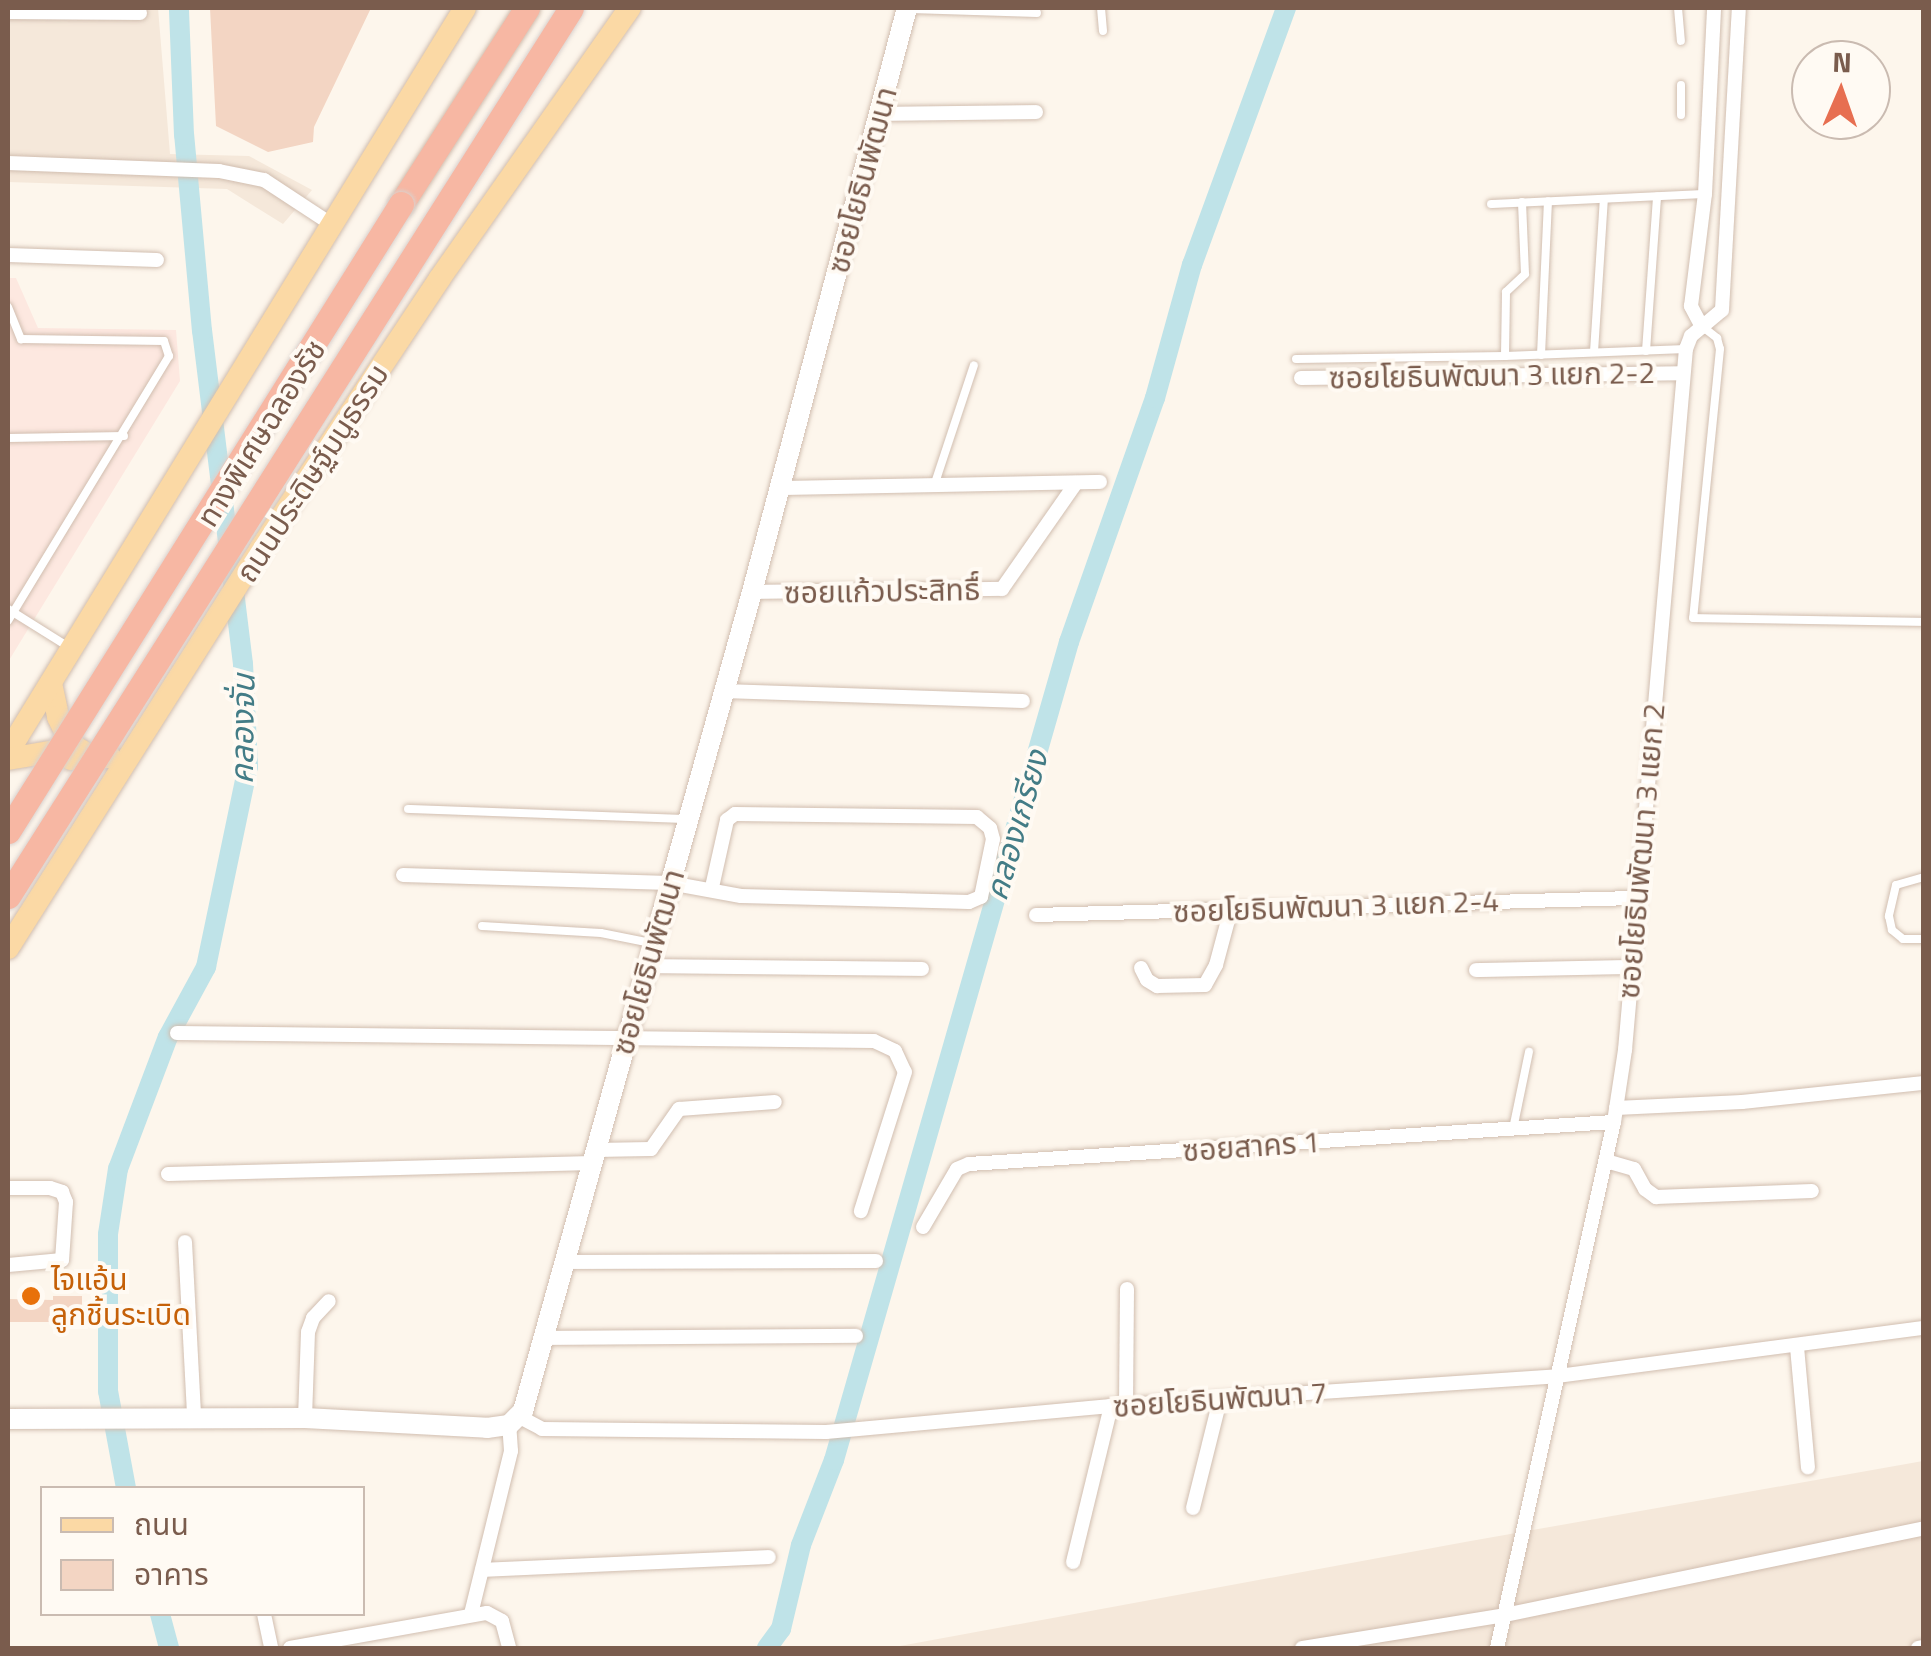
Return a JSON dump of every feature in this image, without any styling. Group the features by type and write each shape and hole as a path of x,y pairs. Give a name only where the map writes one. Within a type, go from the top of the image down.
{"highway":[{"name":"ทางพิเศษฉลองรัช","path":"8,830 526,8"},
{"name":"ทางพิเศษฉลองรัช","path":"8,896 571,8"},
{"path":"530,74 586,8"}],"main road":[{"path":"8,752 465,8"},
{"name":"ถนนประดิษฐ์มนูธรรม","path":"8,948 260,548 440,278 630,8"},
{"path":"50,683 62,730 71,744 92,757 113,757 153,719"},
{"path":"8,759 56,750 80,764 95,780 98,794 90,813"}],"street":[{"name":"ซอยโยธินพัฒนา","path":"514,1420 530,1394 542,1338 752,592 907,8"},
{"path":"1702,327 1691,306 1705,194 1714,8"},
{"name":"ซอยโยธินพัฒนา 3 แยก 2","path":"1498,1648 1616,1115 1686,349 1691,336 1722,310 1739,8"},
{"path":"8,12 140,14"},
{"path":"879,114 1036,112"},
{"path":"8,163 219,170 264,180 331,224"},
{"path":"8,256 157,260"},
{"name":"ซอยโยธินพัฒนา 3 แยก 2-2","path":"1301,378 1683,373"},
{"path":"778,488 1100,482"},
{"name":"ซอยแก้วประสิทธื์","path":"752,592 1002,589 1076,483"},
{"path":"723,690 1023,701"},
{"path":"403,875 670,882 712,887 741,896 978,901 993,839 990,828 977,817 735,814 727,820 712,887"},
{"name":"ซอยโยธินพัฒนา 3 แยก 2-4","path":"1036,914 1636,898"},
{"path":"1141,968 1147,980 1156,986 1205,986 1216,966 1231,909"},
{"path":"646,966 922,969"},
{"path":"1476,970 1632,968"},
{"path":"176,1033 628,1034 874,1041 894,1051 905,1072 903,1089 862,1211"},
{"name":"ซอยสาคร 1","path":"923,1227 956,1168 969,1164 1513,1129 1924,1083"},
{"path":"168,1174 593,1156 651,1149 679,1108 775,1102"},
{"path":"1606,1161 1634,1169 1645,1189 1656,1197 1812,1191"},
{"path":"8,1188 50,1188 62,1192 66,1218 65,1252 56,1264 8,1265"},
{"path":"184,1242 194,1416"},
{"path":"564,1262 876,1261"},
{"path":"1073,1562 1119,1406 1127,1289"},
{"path":"305,1418 308,1332 313,1318 328,1301"},
{"name":"ซอยโยธินพัฒนา 7","path":"514,1420 542,1430 826,1432 1119,1406 1558,1376 1924,1328"},
{"path":"542,1338 856,1336"},
{"path":"1797,1346 1808,1468"},
{"path":"1193,1508 1220,1400"},
{"path":"8,1419 194,1416 514,1420 511,1451 471,1614"},
{"path":"1309,1648 1505,1615 1924,1528"},
{"path":"482,1570 769,1557"},
{"path":"290,1648 471,1614 496,1615 506,1629 509,1648"},
{"path":"264,1616 271,1648"},
{"path":"387,1630 392,1648"}],"lane":[{"path":"907,8 1037,13"},
{"path":"1102,8 1103,31"},
{"path":"1678,8 1681,41"},
{"path":"1681,85 1681,114"},
{"path":"1491,204 1705,194"},
{"path":"1646,351 1657,196"},
{"path":"1594,352 1604,199"},
{"path":"1541,354 1548,201"},
{"path":"1505,356 1506,292 1526,274 1522,202"},
{"path":"8,308 21,340 164,340 168,345 166,363 124,436 9,614 70,649"},
{"path":"1702,327 1717,338 1720,349 1693,618 1924,622"},
{"path":"1296,358 1686,349"},
{"path":"934,486 974,365"},
{"path":"8,438 124,436"},
{"path":"408,809 688,819"},
{"path":"1924,877 1896,885 1889,916 1892,930 1903,940 1924,939"},
{"path":"482,926 602,933 653,944"},
{"path":"1513,1129 1529,1052"}],"shaded area":[{"path":"8,8 158,8 170,154 249,156 312,190 283,224 227,189 8,182"},
{"path":"8,278 16,278 38,328 176,330 180,381 8,662"},
{"path":"1923,1461 1923,1648 889,1648 1465,1542"}],"building":[{"path":"210,8 371,8 314,127 313,142 268,152 216,126"},
{"path":"53,1296 82,1296 82,1317 49,1316 49,1322 8,1322 8,1299 53,1300"}],"waterway":[{"name":"คลองจั่น","path":"126,1486 108,1391 108,1234 118,1169 168,1037 206,967 248,766 243,664 202,331 184,135 179,8"},
{"name":"คลองเกรียง","path":"767,1648 781,1629 801,1545 834,1460 1069,642 1155,398 1192,265 1286,8"},
{"name":"คลองจั่น","path":"161,1616 169,1648"}],"place":[{"name":"ไจแอ้น ลูกชิ้นระเบิด","path":"31,1296"}]}
